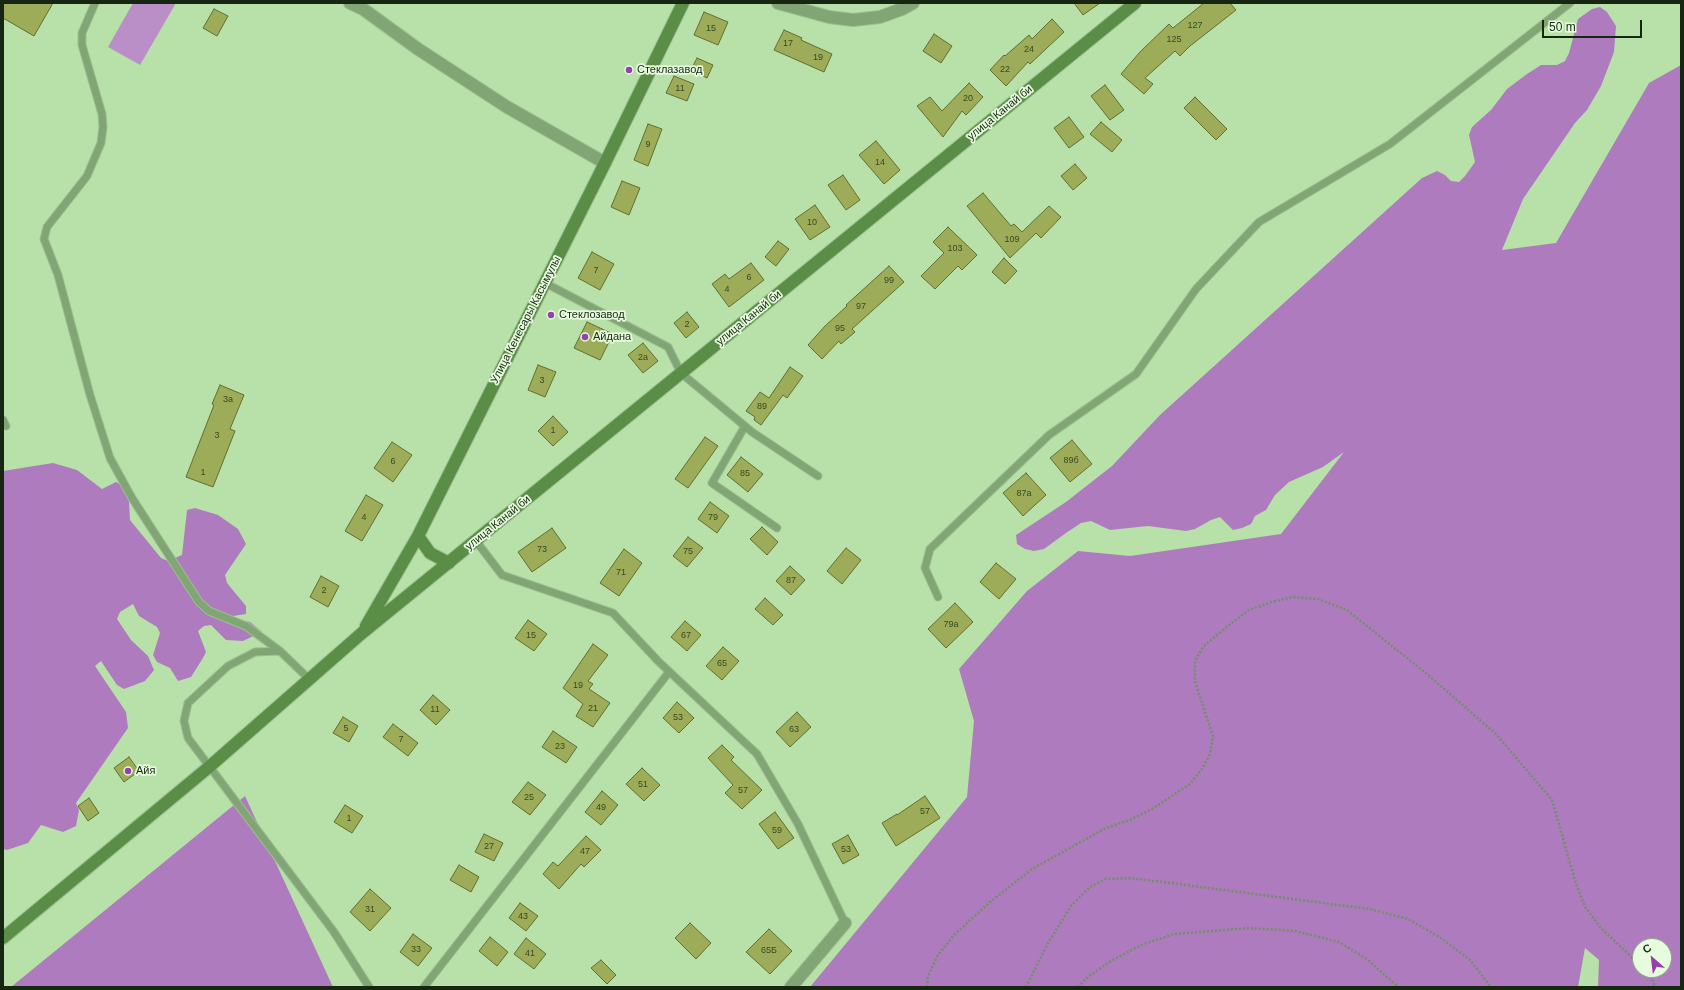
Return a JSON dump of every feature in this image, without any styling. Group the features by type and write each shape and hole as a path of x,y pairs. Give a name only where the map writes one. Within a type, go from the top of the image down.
{"main road":[{"name":"Улица Кенесары Касымулы","path":"362,633 418,536 605,163 683,3"},
{"name":"улица Канай би","path":"3,938 209,767 362,633 1135,3"},
{"path":"418,536 430,553 449,563"}],"street":[{"path":"350,3 365,6 418,49 507,106 605,163"},
{"path":"778,3 829,17 853,20 880,17 902,9 913,3"},
{"path":"790,987 845,923"}],"lane":[{"path":"95,3 82,33 82,45 102,114 103,127 101,143 87,176 47,227 44,239 58,275 90,395 110,458 132,498 200,602 209,611 246,626 280,651 309,679"},
{"path":"938,597 925,568 930,549 1049,434 1136,374 1196,289 1259,222 1390,144 1570,3"},
{"path":"545,283 668,347 681,374 745,426 818,476"},
{"path":"745,426 712,483 777,528"},
{"path":"476,541 502,575 613,613 669,672 757,754 798,824 845,923"},
{"path":"280,651 255,652 228,666 188,704 184,722 188,738 334,932 369,987"},
{"path":"424,987 669,672"}],"path":[{"path":"927,987 928,976 938,955 955,934 989,903 1032,869 1106,828 1130,820 1152,809 1190,784 1202,769 1210,754 1213,736 1195,682 1195,661 1203,647 1249,610 1293,597 1318,599 1347,610 1427,674 1496,734 1552,800 1576,884 1585,907 1600,928 1632,958"},
{"path":"1026,987 1048,943 1071,906 1090,887 1105,878 1131,878 1370,909 1408,919 1441,938 1470,960 1491,987"},
{"path":"1078,987 1089,976 1111,961 1141,945 1174,934 1248,928 1295,931 1339,942 1367,959 1398,987"}],"shaded area":[{"path":"133,3 176,3 140,65 108,47"},
{"path":"1600,7 1607,12 1616,26 1614,52 1601,86 1587,110 1575,123 1523,199 1502,250 1556,243 1649,83 1681,65 1681,987 1598,987 1599,960 1585,948 1578,987 810,987 967,797 974,721 959,669 1027,591 1078,551 1130,556 1281,534 1344,452 1323,467 1289,482 1275,495 1266,510 1255,516 1251,524 1242,528 1233,530 1220,517 1195,529 1186,531 1148,526 1110,530 1091,521 1081,523 1044,549 1034,551 1025,549 1017,544 1016,535 1066,502 1112,466 1160,415 1422,178 1437,171 1445,175 1451,181 1459,182 1475,162 1469,135 1472,127 1491,110 1507,89 1527,74 1541,65 1557,65 1565,61 1569,53 1578,19 1592,9"},
{"path":"53,463 77,470 102,489 116,482 123,486 129,501 130,520 161,558 168,561 182,555 187,510 195,508 218,515 238,529 246,544 225,575 227,583 246,606 246,614 227,617 250,622 262,632 243,641 226,640 211,625 204,626 198,631 206,652 191,677 178,681 170,668 157,662 153,655 160,633 157,627 139,616 133,604 120,612 117,619 131,640 148,656 154,670 145,681 124,689 117,685 101,661 95,666 126,712 128,728 76,803 79,810 76,826 63,832 41,825 28,843 7,850 3,849 3,471"},
{"path":"245,796 333,987 11,987"}],"building":[{"path":"3,3 53,3 34,36 3,18"},
{"path":"1074,3 1100,3 1083,15"},
{"path":"1204,3 1230,3 1236,10 1190,46 1180,56 1175,51 1145,78 1153,84 1144,94 1121,74 1140,52 1169,24 1173,28"},
{"path":"214,9 228,16 217,36 203,28"},
{"path":"704,12 728,22 718,45 694,35"},
{"path":"1052,19 1064,32 1030,64 1028,62 1006,86 990,70 1004,55 1005,56 1029,35 1032,39"},
{"path":"784,30 802,38 801,40 832,54 824,72 774,50"},
{"path":"934,34 952,46 941,63 923,51"},
{"path":"697,58 713,65 707,78 691,70"},
{"path":"674,76 694,84 687,101 666,93"},
{"path":"969,83 983,97 966,115 962,111 943,137 917,106 930,97 942,111"},
{"path":"1105,85 1124,110 1110,120 1091,96"},
{"path":"1195,97 1227,129 1216,140 1184,108"},
{"path":"1069,117 1084,137 1069,148 1054,128"},
{"path":"1101,122 1122,140 1112,152 1090,134"},
{"path":"648,124 662,129 648,166 634,160"},
{"path":"876,141 900,170 884,184 859,155"},
{"path":"1075,164 1087,178 1073,190 1061,176"},
{"path":"843,175 860,200 846,210 828,185"},
{"path":"622,181 640,188 629,215 611,207"},
{"path":"983,193 1011,226 1014,224 1022,232 1049,206 1061,217 1041,238 1036,233 1010,258 967,206"},
{"path":"815,205 830,227 810,240 795,219"},
{"path":"948,227 977,255 962,270 958,266 935,289 921,276 944,253 933,242"},
{"path":"778,241 789,249 776,266 765,257"},
{"path":"592,252 614,264 600,290 578,278"},
{"path":"1004,258 1017,271 1005,284 992,272"},
{"path":"751,263 764,280 729,307 712,284 725,274 729,279"},
{"path":"889,266 904,282 852,329 855,332 841,344 839,341 822,359 808,345 825,326 847,306 846,305"},
{"path":"687,312 699,327 686,338 674,323"},
{"path":"587,322 613,334 600,360 574,348"},
{"path":"643,343 658,361 643,373 628,355"},
{"path":"538,365 556,372 545,397 528,390"},
{"path":"790,367 803,376 787,398 783,395 761,425 754,420 755,417 746,411 760,392 769,398"},
{"path":"220,385 244,395 230,429 235,431 213,487 186,477 214,405 212,404"},
{"path":"553,416 568,432 553,446 538,431"},
{"path":"705,437 718,446 688,488 675,479"},
{"path":"1072,440 1092,464 1070,482 1050,458"},
{"path":"392,442 412,455 393,482 374,468"},
{"path":"741,457 763,474 748,492 727,475"},
{"path":"1026,473 1046,495 1023,516 1003,493"},
{"path":"366,495 383,505 362,541 345,531"},
{"path":"710,502 729,516 717,533 698,519"},
{"path":"762,527 778,542 767,555 750,539"},
{"path":"552,528 566,548 532,572 518,552"},
{"path":"688,537 703,548 687,567 673,556"},
{"path":"846,548 861,560 842,584 827,571"},
{"path":"624,549 642,563 619,596 600,583"},
{"path":"996,563 1016,579 999,599 980,582"},
{"path":"790,566 805,580 791,595 776,581"},
{"path":"321,576 339,586 328,607 310,597"},
{"path":"765,598 783,615 773,625 755,609"},
{"path":"955,603 973,622 946,648 928,629"},
{"path":"528,620 547,634 534,651 515,638"},
{"path":"685,621 701,635 687,651 671,637"},
{"path":"593,644 608,655 588,681 593,684 589,689 610,703 593,727 576,716 583,704 563,688"},
{"path":"723,647 739,661 722,680 706,666"},
{"path":"433,695 450,710 436,725 420,710"},
{"path":"677,702 694,718 679,733 663,718"},
{"path":"797,712 811,727 790,747 776,732"},
{"path":"343,717 358,726 349,742 333,733"},
{"path":"393,724 418,743 408,756 383,737"},
{"path":"553,731 577,747 566,763 542,747"},
{"path":"722,745 734,757 731,760 762,790 742,809 725,793 733,785 708,758"},
{"path":"129,757 139,771 124,782 114,768"},
{"path":"642,768 660,785 644,801 626,784"},
{"path":"528,782 546,795 530,815 512,802"},
{"path":"602,791 618,805 601,825 585,812"},
{"path":"925,796 940,818 896,846 882,823 897,815"},
{"path":"89,798 99,813 88,821 78,806"},
{"path":"345,805 363,816 352,833 334,822"},
{"path":"775,812 794,838 778,849 759,824"},
{"path":"484,834 503,843 494,861 475,852"},
{"path":"848,835 859,855 843,864 832,844"},
{"path":"586,836 601,850 584,867 581,864 559,889 543,874 553,862 558,866"},
{"path":"459,865 479,877 471,892 450,880"},
{"path":"370,889 391,908 370,931 350,912"},
{"path":"520,903 538,916 526,931 509,918"},
{"path":"690,923 711,943 696,959 675,938"},
{"path":"769,929 792,951 770,974 746,952"},
{"path":"413,934 432,948 418,966 400,952"},
{"path":"490,937 508,952 497,966 479,951"},
{"path":"526,938 546,954 534,969 514,954"},
{"path":"601,960 616,975 607,984 591,968"}],"place":[{"name":"Стеклазавод","path":"629,70"},
{"name":"Стеклозавод","path":"551,315"},
{"name":"Айдана","path":"585,337"},
{"name":"Айя","path":"128,771"}]}
